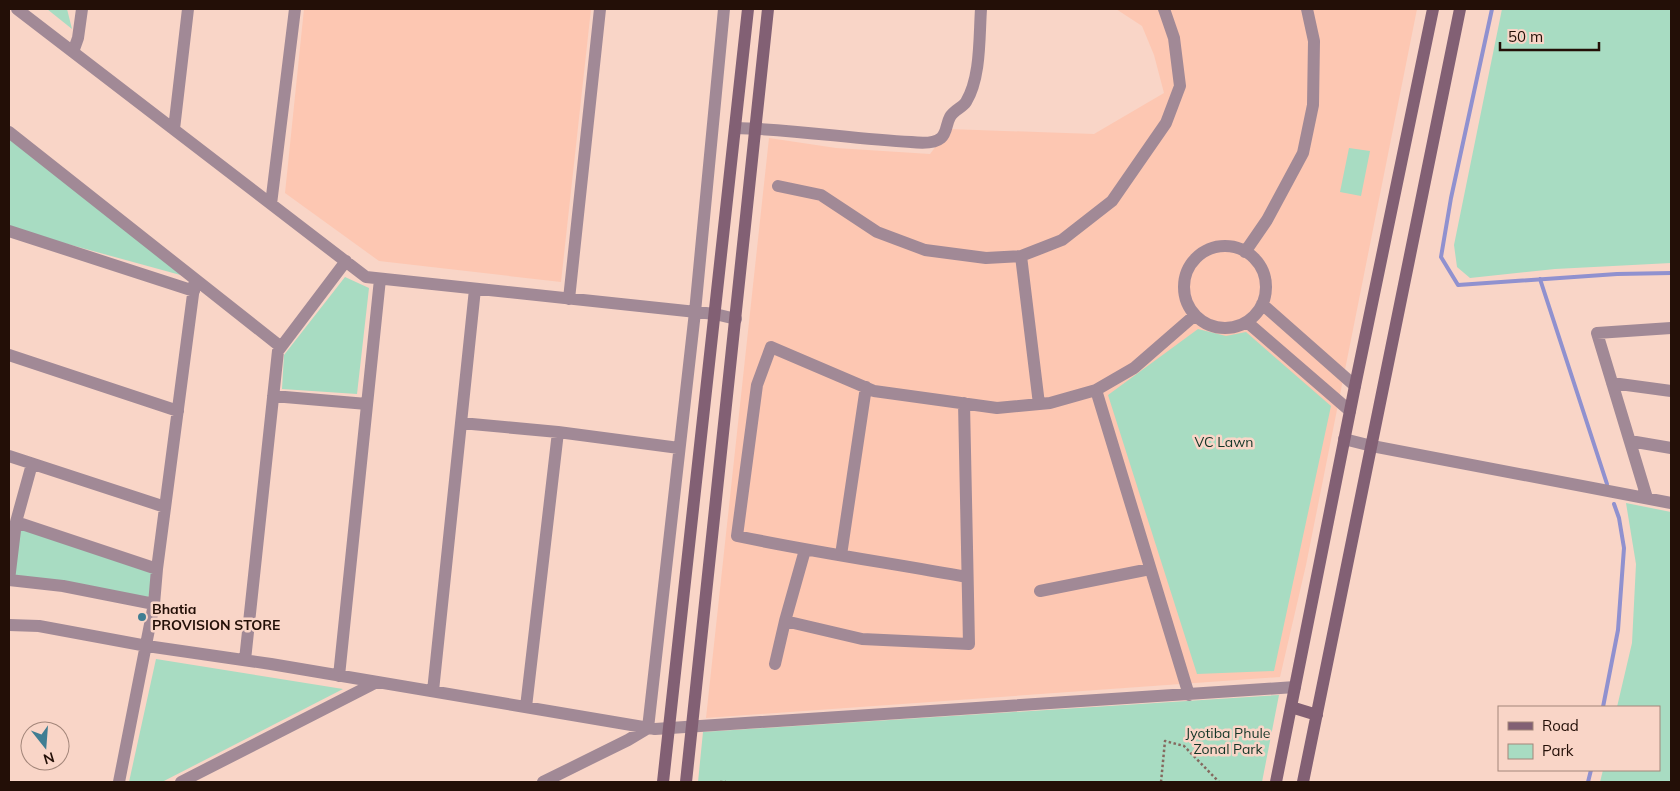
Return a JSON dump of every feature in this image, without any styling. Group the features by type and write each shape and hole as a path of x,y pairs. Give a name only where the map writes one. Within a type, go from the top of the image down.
{"street":[{"path":"17,9 366,277 715,314 736,319"},
{"path":"72,9 78,38"},
{"path":"73,52 78,38 82,9"},
{"path":"174,129 188,9"},
{"path":"271,204 295,9"},
{"path":"569,299 600,9"},
{"path":"648,728 695,312 724,9"},
{"path":"663,782 748,9"},
{"path":"686,782 768,9"},
{"path":"735,128 756,128 912,142 934,141 941,138 946,130 948,119 954,111 965,104 975,84 981,9"},
{"path":"778,186 821,195 877,232 925,250 986,258 1021,256 1062,240 1112,201 1166,123 1180,86 1174,38 1164,9"},
{"path":"1246,252 1267,220 1303,153 1313,105 1314,41 1307,9"},
{"path":"1276,782 1344,439 1433,9"},
{"path":"1303,782 1460,9"},
{"path":"9,132 195,285 281,347"},
{"path":"9,231 195,285"},
{"path":"1219,247 1235,247 1246,252 1260,266 1266,281 1266,297 1258,312 1247,322 1229,328 1216,328 1199,319 1190,309 1184,295 1185,278 1193,261 1204,252 1219,247"},
{"path":"1021,256 1039,404"},
{"path":"245,660 278,351 346,261"},
{"path":"339,676 380,279"},
{"path":"120,782 154,604 195,285"},
{"path":"433,691 474,289"},
{"path":"1262,304 1355,386"},
{"path":"967,577 841,554 805,550 737,536 757,385 772,347 874,391 997,408 1050,403 1096,390 1134,368 1195,315"},
{"path":"1247,322 1350,411"},
{"path":"1647,498 1597,333 1671,328"},
{"path":"9,355 178,411"},
{"path":"1612,383 1671,391"},
{"path":"841,554 866,387"},
{"path":"1096,390 1189,695"},
{"path":"274,396 367,404"},
{"path":"785,620 862,639 969,644 964,403"},
{"path":"461,423 558,432 679,448"},
{"path":"526,707 558,432"},
{"path":"1344,439 1671,503"},
{"path":"1630,440 1671,448"},
{"path":"9,456 165,507"},
{"path":"32,464 16,522 11,548 9,580 63,586 154,604"},
{"path":"16,522 157,569"},
{"path":"775,664 785,620 805,550"},
{"path":"1040,591 1150,569"},
{"path":"9,625 39,626 147,646 245,660 648,728 1295,687"},
{"path":"181,782 377,682"},
{"path":"1291,707 1317,715"},
{"path":"543,782 628,740 648,728"}],"path":[{"path":"1161,782 1165,741 1184,746 1219,782"},
{"path":"720,782 726,782"}],"shaded area":[{"path":"304,9 591,9 561,282 379,261 285,193"},
{"path":"1116,9 1417,9 1306,565 1280,677 706,718 769,138 836,148 930,154 949,129 1094,134 1164,93 1154,55 1142,26"}],"green space":[{"path":"47,9 67,9 72,29"},
{"path":"1502,9 1671,9 1671,263 1555,269 1470,278 1457,267 1454,245"},
{"path":"9,134 195,279 9,228"},
{"path":"1349,148 1370,151 1361,196 1340,192"},
{"path":"345,277 369,288 357,394 282,389 284,355"},
{"name":"VC Lawn","path":"1198,329 1226,336 1246,332 1331,406 1274,671 1197,674 1108,395"},
{"path":"1626,503 1671,512 1671,782 1600,782 1603,771 1660,771 1660,706 1617,706 1632,643 1636,564"},
{"path":"16,522 157,569 148,598 10,576"},
{"path":"156,659 343,689 162,782 129,782"},
{"name":"Jyotiba Phule Zonal Park","path":"1279,695 1262,782 698,782 703,732"}],"waterway":[{"path":"1492,9 1451,198 1441,257 1458,285 1617,274 1671,273"},
{"path":"1540,279 1607,484"},
{"path":"1603,706 1618,630 1624,548 1619,518 1614,504"},
{"path":"1588,782 1591,771"}],"place":[{"name":"Bhatia PROVISION STORE","path":"142,617"}]}
